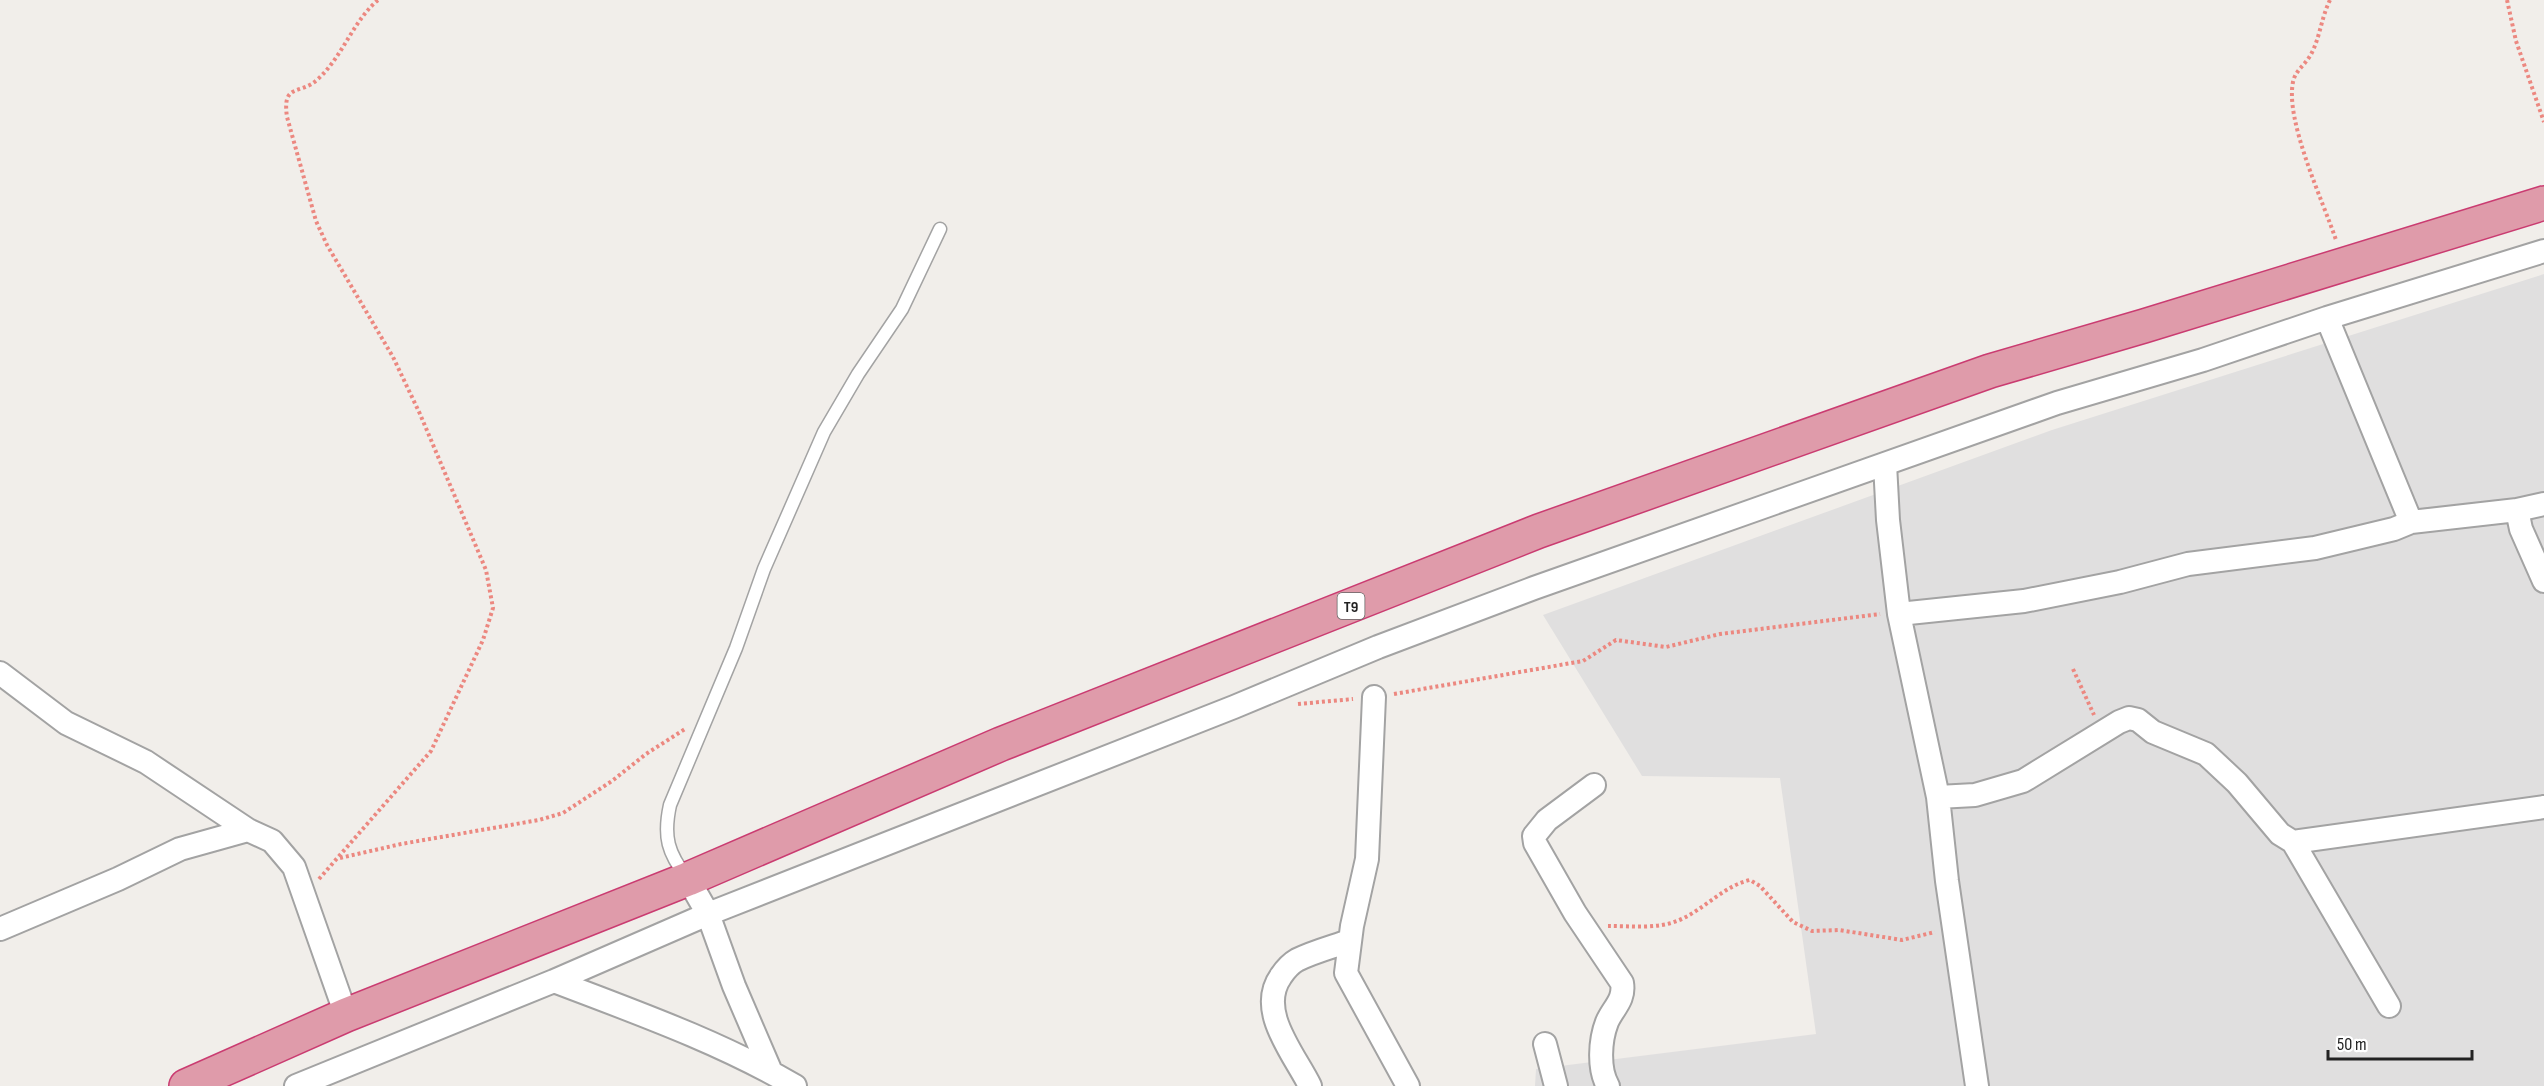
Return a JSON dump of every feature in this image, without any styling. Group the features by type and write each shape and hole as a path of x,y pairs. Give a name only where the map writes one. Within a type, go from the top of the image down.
{"highway":[{"name":"T9","path":"186,1086 346,1015 688,879 1001,744 1539,531 1990,371 2544,203"}],"street":[{"path":"296,1086 554,981 708,914 1234,707 1378,647 1534,588 2057,403 2203,360 2327,318 2543,254"},
{"path":"2327,318 2411,522"},
{"path":"1885,464 1888,520 1899,613 1938,797 1953,927 1977,1086"},
{"path":"1899,613 2024,601 2059,595 2188,564 2314,548 2394,529 2411,522 2517,510 2544,504"},
{"path":"2517,510 2521,529 2544,581"},
{"path":"0,673 66,723 146,762 248,830 263,836 280,848 294,867 305,894 317,938 346,1015"},
{"path":"1374,697 1367,859 1349,941 1346,973 1408,1086"},
{"path":"1938,797 1975,795 2023,781 2101,732 2129,718 2138,720 2153,732 2206,754 2237,783 2280,834 2293,842 2390,1006"},
{"path":"1594,785 1547,820 1534,836 1543,858 1622,983 1623,990 1605,1027 1601,1059 1608,1086"},
{"path":"2293,842 2544,807"},
{"path":"0,929 118,879 180,849 248,830"},
{"path":"688,879 708,914 734,986 771,1072"},
{"path":"1310,1086 1284,1041 1275,1020 1272,1000 1274,987 1286,970 1297,960 1349,941"},
{"path":"554,981 658,1021 771,1072 795,1086"},
{"path":"1545,1044 1556,1086"}],"lane":[{"path":"688,879 671,856 667,836 668,815 736,648 764,569 824,432 902,309 940,229"}],"path":[{"path":"305,894 339,859 435,744 470,663 483,640 493,608 486,570 420,414 393,357 327,245 316,221 287,117 285,103 289,94 317,80 336,58 366,12 378,0"},
{"path":"2330,0 2310,57 2295,73 2292,99 2298,131 2344,264"},
{"path":"2507,0 2516,41 2544,122"},
{"path":"1290,704 1374,697 1583,662 1616,640 1666,647 1720,634 1899,613"},
{"path":"2073,669 2101,732"},
{"path":"339,859 401,844 539,820 564,813 670,737 707,716"},
{"path":"1585,927 1658,925 1676,922 1733,887 1750,880 1760,886 1793,922 1812,931 1839,930 1902,940 1953,927"}],"shaded area":[{"path":"2544,274 2544,1086 1535,1086 1536,1069 1816,1034 1780,778 1642,776 1543,615 2052,430"}]}
